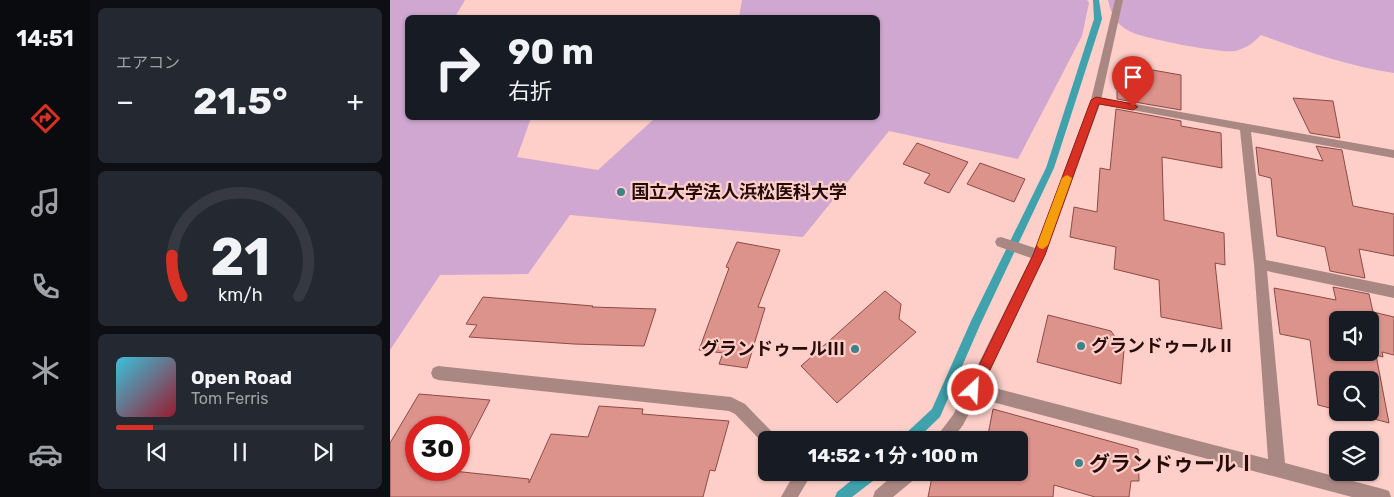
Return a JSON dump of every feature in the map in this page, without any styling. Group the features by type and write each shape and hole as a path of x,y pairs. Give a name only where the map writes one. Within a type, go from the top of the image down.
{"street":[{"path":"949,431 958,420 1039,255 1096,100 1119,0"},
{"path":"1096,100 1394,154"},
{"path":"1245,128 1260,264 1277,468"},
{"path":"1001,242 1039,255"},
{"path":"1260,264 1394,292"},
{"path":"438,373 731,404 740,409 761,431"},
{"path":"973,390 1383,497"},
{"path":"788,497 799,481"},
{"path":"881,497 900,481"}],"shaded area":[{"name":"国立大学法人浜松医科大学","path":"390,0 465,0 456,15 405,15 405,120 530,120 517,157 598,170 653,120 880,120 880,15 739,15 742,0 1087,0 1089,3 1082,36 1018,159 889,131 803,237 570,215 528,274 440,275 390,350"},
{"path":"1108,0 1394,0 1394,73 1343,62 1261,35 1246,47 1235,51 1200,48 1149,38 1129,31 1117,22"}],"building":[{"path":"1118,64 1181,75 1181,110 1117,99 1117,89 1115,88"},
{"path":"1293,98 1333,101 1340,138 1310,133"},
{"path":"1116,109 1181,121 1181,126 1221,133 1222,168 1162,157 1164,220 1224,233 1225,265 1215,263 1222,329 1161,317 1159,280 1114,269 1116,247 1070,237 1074,207 1097,212 1100,168 1110,170"},
{"path":"917,143 968,162 949,193 924,183 930,174 903,164"},
{"path":"1316,146 1342,150 1353,206 1394,214 1394,256 1359,249 1365,278 1330,271 1325,247 1277,236 1271,178 1259,175 1256,147 1323,161"},
{"path":"980,163 1025,179 1014,202 967,184"},
{"path":"737,242 780,250 758,307 765,308 747,368 719,364 723,353 699,350 729,268 726,267"},
{"path":"1333,287 1369,294 1373,311 1329,311 1329,361 1377,361 1389,423 1379,420 1379,371 1329,371 1329,408 1318,405 1310,340 1280,334 1274,288 1336,300"},
{"name":"グランドゥールⅢ","path":"885,291 901,304 899,319 916,332 837,403 801,366"},
{"path":"483,297 592,307 656,309 644,346 574,344 469,337 477,325 466,324"},
{"path":"1379,313 1394,317 1394,355 1382,352 1383,357 1379,356"},
{"name":"グランドゥールⅡ","path":"1048,315 1111,331 1124,350 1121,384 1037,362"},
{"path":"419,394 490,400 470,439 470,416 406,416"},
{"path":"599,406 643,409 642,414 729,421 715,471 710,470 703,497 390,497 390,443 405,418 405,481 470,481 470,473 529,479 529,483 551,434 588,437"},
{"name":"グランドゥールⅠ","path":"993,409 1138,449 1139,481 1131,481 1129,497 1095,497 1054,485 1053,497 928,497 931,481 1028,481 1028,431 989,431"}],"waterway":[{"path":"917,431 936,413 975,324 1050,168 1098,19 1096,0"},
{"path":"842,497 862,481"}],"slow traffic":[{"path":"1043,245 1067,178"}],"place":[{"name":"国立大学法人浜松医科大学","path":"621,192"},
{"name":"グランドゥールⅡ","path":"1081,346"},
{"name":"グランドゥールⅢ","path":"855,349"},
{"name":"グランドゥールⅠ","path":"1079,463"}],"route":[{"path":"973,390 1039,255 1096,100 1133,107"}]}
